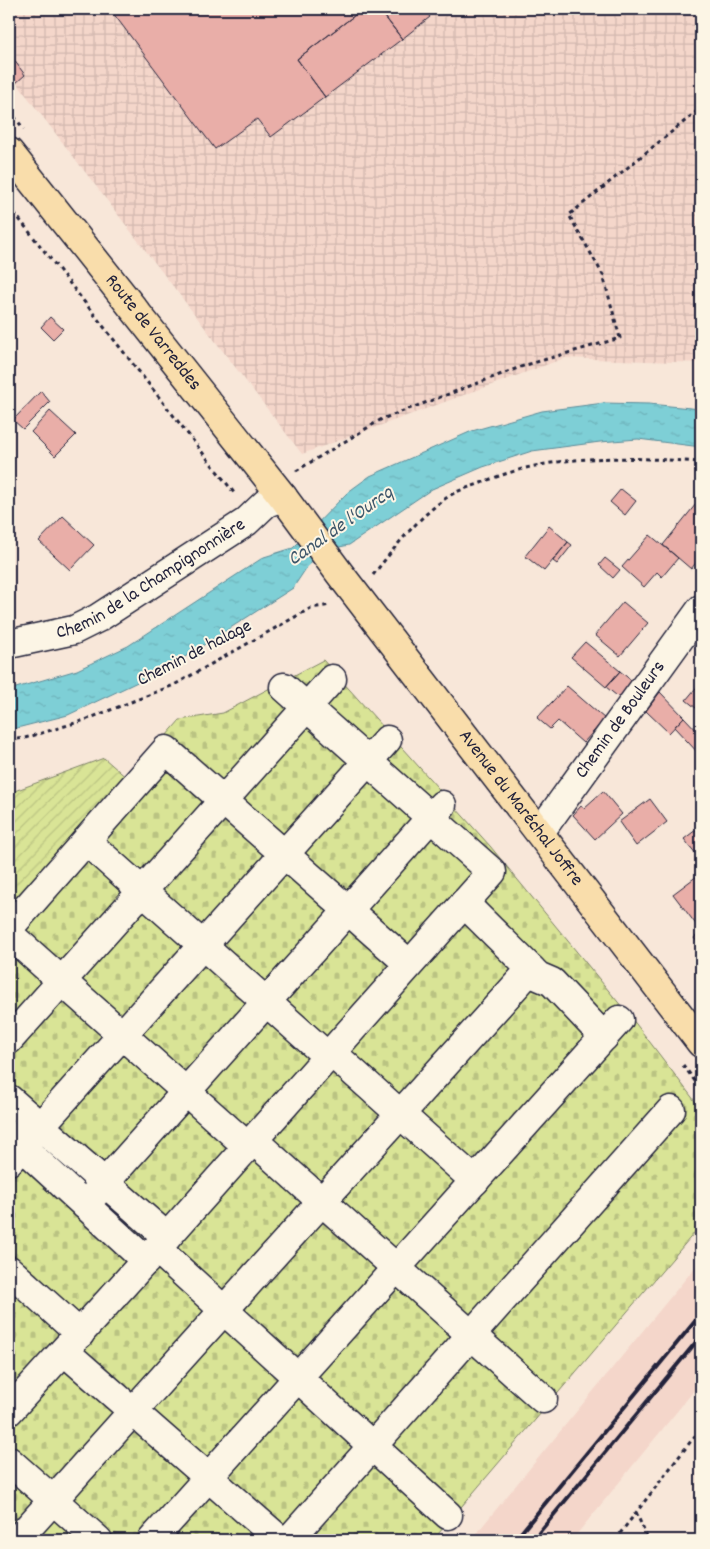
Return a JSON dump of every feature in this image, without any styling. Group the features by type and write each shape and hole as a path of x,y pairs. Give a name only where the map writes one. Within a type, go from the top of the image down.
{"main road":[{"name":"Route de Varreddes","path":"9,152 289,506 340,574"},
{"name":"Avenue du Maréchal Joffre","path":"340,574 701,1042"}],"street":[{"name":"Chemin de la Champignonnière","path":"9,644 74,630 98,618 246,522 266,503 289,506"},
{"name":"Chemin de Bouleurs","path":"540,832 701,609"},
{"path":"9,1040 332,679"},
{"path":"10,1408 157,1249 492,872 437,811 368,762 284,687"},
{"path":"157,1249 85,1205 13,1148 40,1126 387,740"},
{"path":"9,928 166,750 409,964"},
{"path":"85,1205 437,811"},
{"path":"86,841 266,1002 401,1114 475,1181"},
{"path":"152,1540 612,1028 552,982 538,976 464,903"},
{"path":"9,934 186,1092 322,1202 543,1399"},
{"path":"17,1540 531,969"},
{"path":"9,1099 105,1183 157,1249 448,1515"},
{"path":"289,1540 672,1110"},
{"path":"9,1270 133,1411 280,1540"},
{"path":"9,1461 98,1540"}],"path":[{"path":"294,472 382,419 526,366 620,338 603,275 569,215 701,108"},
{"path":"9,206 239,498"},
{"path":"371,578 406,535 450,496 502,474 530,466 612,456 701,462"},
{"name":"Chemin de halage","path":"9,740 25,738 85,720 174,685 310,608 333,605"},
{"path":"616,1540 701,1428"},
{"path":"636,1512 648,1540"}],"shaded area":[{"path":"9,9 701,9 701,363 565,358 302,454 9,73"},
{"path":"701,1260 701,1382 572,1540 471,1540"}],"green space":[{"path":"323,660 490,846 636,1024 701,1109 701,1225 433,1540 9,1540 9,915 180,720 223,713"},
{"path":"104,758 128,779 9,915 9,793"}],"water":[{"name":"Canal de l'Ourcq","path":"604,403 649,404 701,409 701,447 638,439 600,442 532,451 483,467 432,489 349,545 325,550 307,567 293,588 169,667 68,715 9,730 9,690 77,670 128,646 264,557 293,548 348,492 370,476 472,431 542,411"}],"building":[{"path":"110,9 363,9 297,59 325,97 271,137 257,119 215,149"},
{"path":"363,9 379,9 402,39 325,97 297,59"},
{"path":"379,9 424,9 430,17 402,39"},
{"path":"14,60 25,75 16,83 9,73 9,64"},
{"path":"50,317 63,329 53,339 41,327"},
{"path":"41,391 50,402 23,429 13,420"},
{"path":"50,411 76,435 55,456 31,432"},
{"path":"621,489 636,501 625,515 610,502"},
{"path":"696,504 701,509 701,550 696,556 699,559 691,569 663,545"},
{"path":"63,516 94,545 70,570 39,541"},
{"path":"549,526 568,542 544,571 525,556"},
{"path":"650,535 678,558 662,577 657,572 644,587 622,567"},
{"path":"568,542 572,545 557,564 553,561"},
{"path":"605,558 620,570 613,578 599,565"},
{"path":"623,602 648,623 620,656 595,635"},
{"path":"585,642 620,671 606,687 571,657"},
{"path":"620,671 634,683 622,700 606,687"},
{"path":"701,682 701,712 686,700"},
{"path":"567,686 605,719 583,743 558,721 550,729 537,718"},
{"path":"660,692 684,717 669,733 646,711"},
{"path":"684,717 701,735 700,755 674,727"},
{"path":"603,791 622,814 595,839 573,815 581,806 584,808"},
{"path":"650,799 667,822 636,846 619,822"},
{"path":"701,826 701,860 684,839"},
{"path":"701,873 701,931 673,894"},
{"path":"701,932 701,947 694,938"}],"railway":[{"path":"515,1540 701,1314"},
{"path":"533,1540 701,1336"}]}
